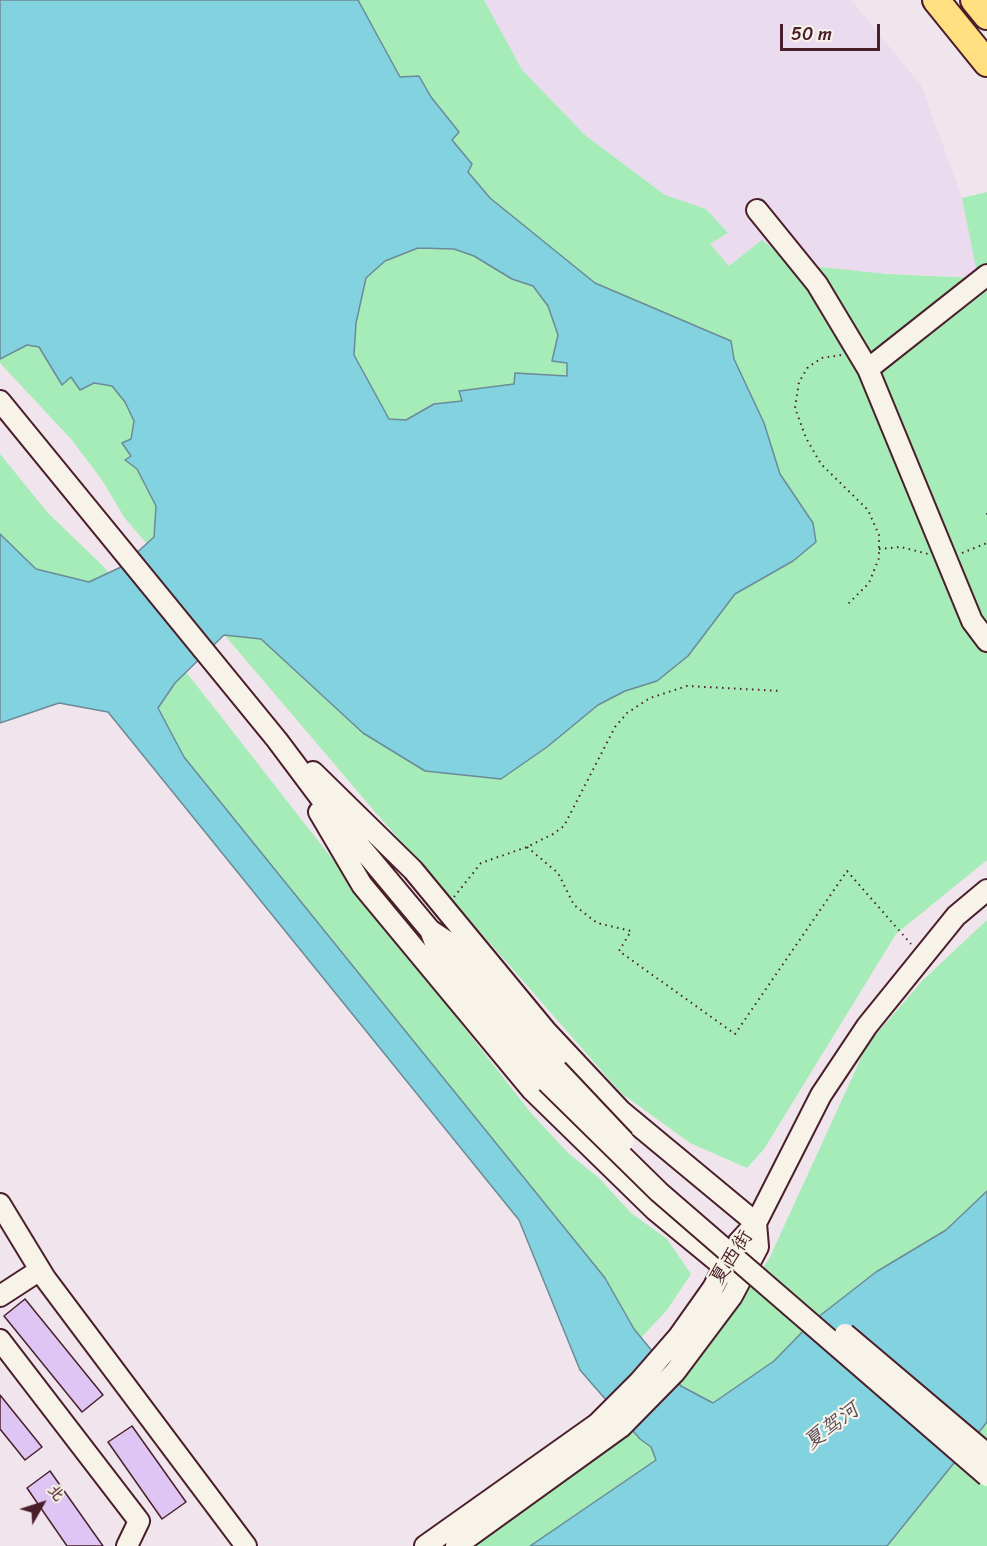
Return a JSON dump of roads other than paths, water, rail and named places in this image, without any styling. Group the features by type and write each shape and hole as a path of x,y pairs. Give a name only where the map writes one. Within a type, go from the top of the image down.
{"main road":[{"path":"936,0 987,63"},
{"path":"974,0 987,16"}],"street":[{"path":"757,210 817,284 863,361 972,621 987,640"},
{"path":"863,361 987,275"},
{"path":"0,401 277,740 328,808 430,930 451,944 600,1137 659,1192 987,1476"},
{"path":"277,740 384,839 445,908 546,1031 621,1111 756,1223 821,1095 867,1026 957,916 987,890"},
{"path":"277,740 362,885 532,1090 655,1210 740,1280"},
{"path":"552,1076 667,1181 987,1454"},
{"path":"0,1204 40,1270 112,1370 246,1546"},
{"name":"夏西街","path":"425,1546 597,1424 639,1382 679,1336 724,1268 736,1245 756,1223"},
{"name":"夏西街","path":"456,1546 621,1427 675,1372 732,1296 758,1247 756,1223"},
{"path":"0,1296 40,1270"},
{"path":"0,1340 140,1521 127,1546"}],"water":[{"name":"夏驾河","path":"0,0 358,0 400,77 419,76 431,97 459,132 452,140 472,164 468,172 490,198 595,283 731,341 734,359 764,423 780,474 813,523 816,542 793,561 735,594 688,656 657,681 625,691 598,705 547,747 501,779 425,771 363,733 261,639 224,635 175,683 158,708 184,757 605,1278 634,1329 681,1386 713,1403 774,1361 813,1321 876,1272 946,1230 987,1191 987,1422 887,1546 530,1546 656,1460 651,1447 640,1439 580,1370 519,1220 108,712 59,703 0,723 0,534 36,569 89,582 121,567 154,537 156,506 137,469 125,460 131,456 122,443 131,439 134,421 125,402 112,386 94,383 80,390 71,377 62,385 39,347 27,345 0,359","holes":["418,248 454,249 474,256 512,279 533,286 548,306 558,335 552,361 567,363 567,376 515,373 514,384 459,391 462,401 434,404 406,420 389,419 354,355 356,323 366,278 385,261"]}]}
